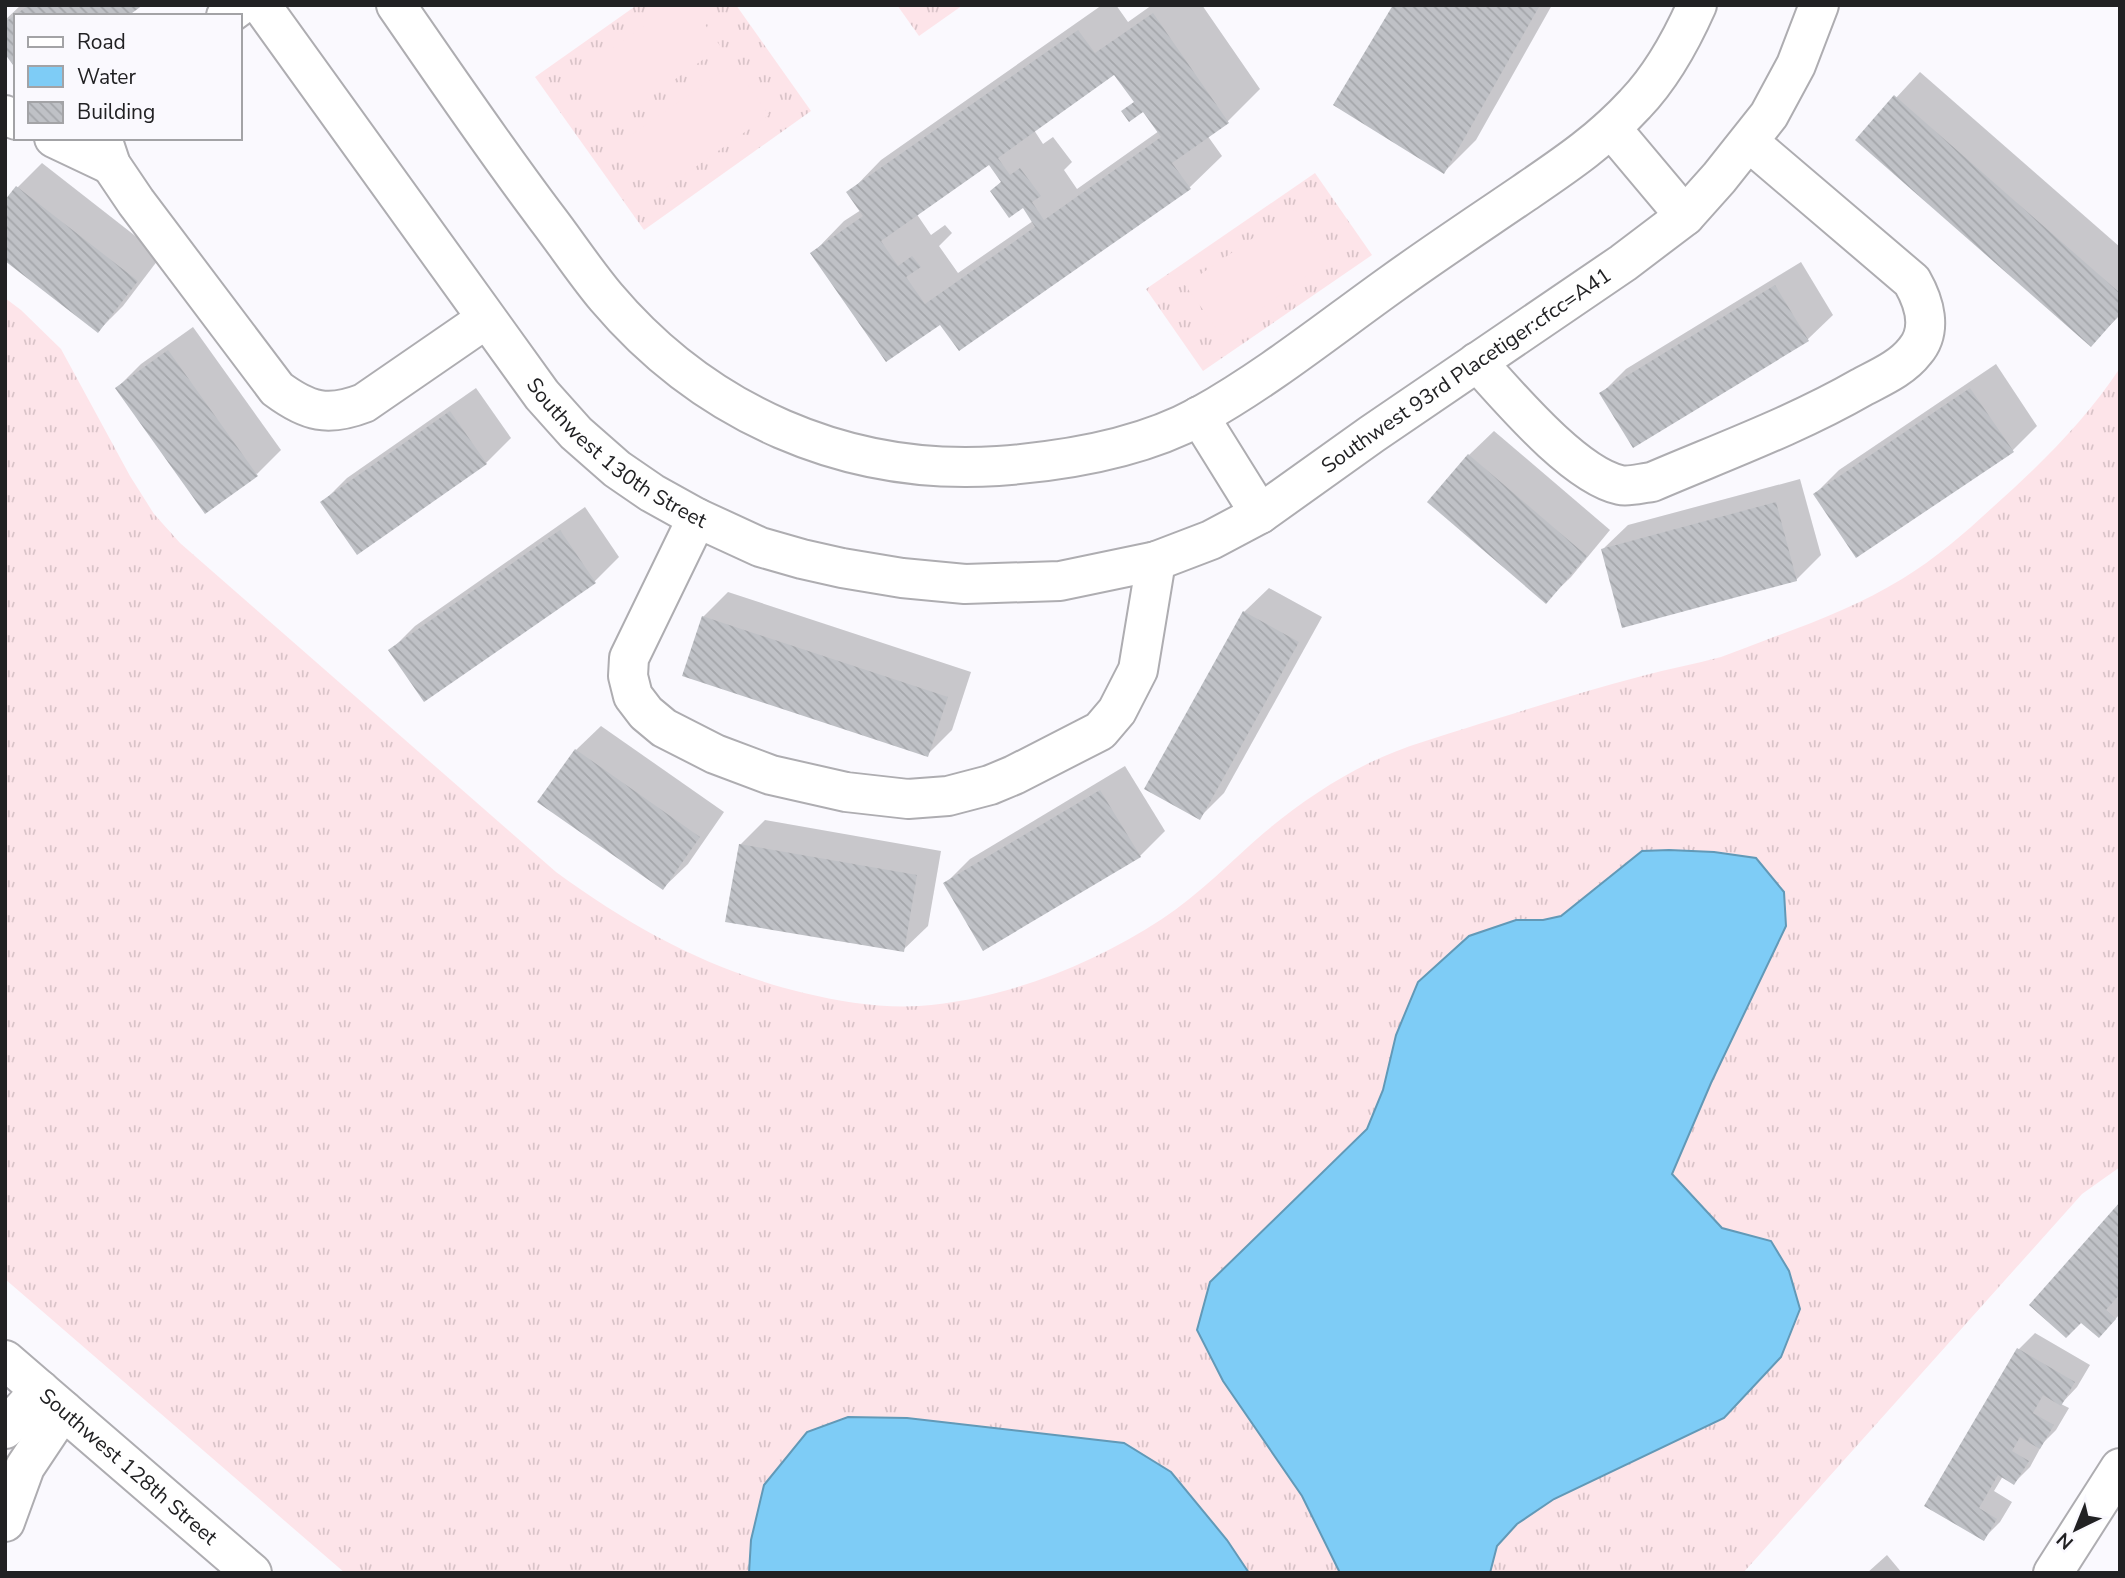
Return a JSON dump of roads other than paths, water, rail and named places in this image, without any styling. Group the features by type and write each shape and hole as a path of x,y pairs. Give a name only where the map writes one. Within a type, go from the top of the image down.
{"street":[{"name":"Southwest 130th Street","path":"261,5 542,395 576,433 617,469 652,493 760,547 842,568 902,578 965,584 1060,581 1156,561"},
{"path":"396,5 530,196 607,298 648,341 687,375 724,400 765,422 847,453 897,463 944,468 1061,459 1160,434 1199,416 1272,369 1594,145 1656,79 1697,5"},
{"name":"Southwest 93rd Placetiger:cfcc=A41","path":"1156,561 1212,540 1260,514 1372,433 1622,263 1685,216 1703,198 1769,115 1796,65 1819,5"},
{"path":"1611,128 1685,216"},
{"path":"61,140 106,152 136,202 277,389 305,407 316,411 344,411 364,403 486,319"},
{"path":"1477,362 1555,444 1589,470 1621,485 1652,482 1830,405 1895,369 1916,350 1925,332 1925,312 1912,281 1749,142"},
{"path":"1199,416 1260,514"},
{"path":"697,517 629,658 628,676 633,696 639,705 664,728 715,754 771,775 846,792 908,799 948,796 990,785 1100,731 1117,711 1138,670 1156,561"},
{"name":"Southwest 128th Street","path":"5,1360 251,1573"},
{"path":"5,1429 52,1400"},
{"path":"5,1522 52,1400"},
{"path":"2053,1573 2120,1468"}],"water":[{"path":"1642,851 1714,852 1756,858 1784,892 1786,926 1711,1083 1672,1174 1722,1228 1771,1241 1789,1271 1800,1309 1781,1357 1724,1418 1554,1499 1517,1524 1497,1546 1490,1573 1340,1573 1302,1496 1223,1381 1197,1330 1210,1282 1367,1129 1383,1090 1396,1035 1418,982 1469,936 1516,920 1543,920 1561,916"},
{"path":"848,1417 907,1418 1124,1443 1171,1472 1227,1540 1249,1573 749,1573 751,1540 764,1485 807,1432"}]}
